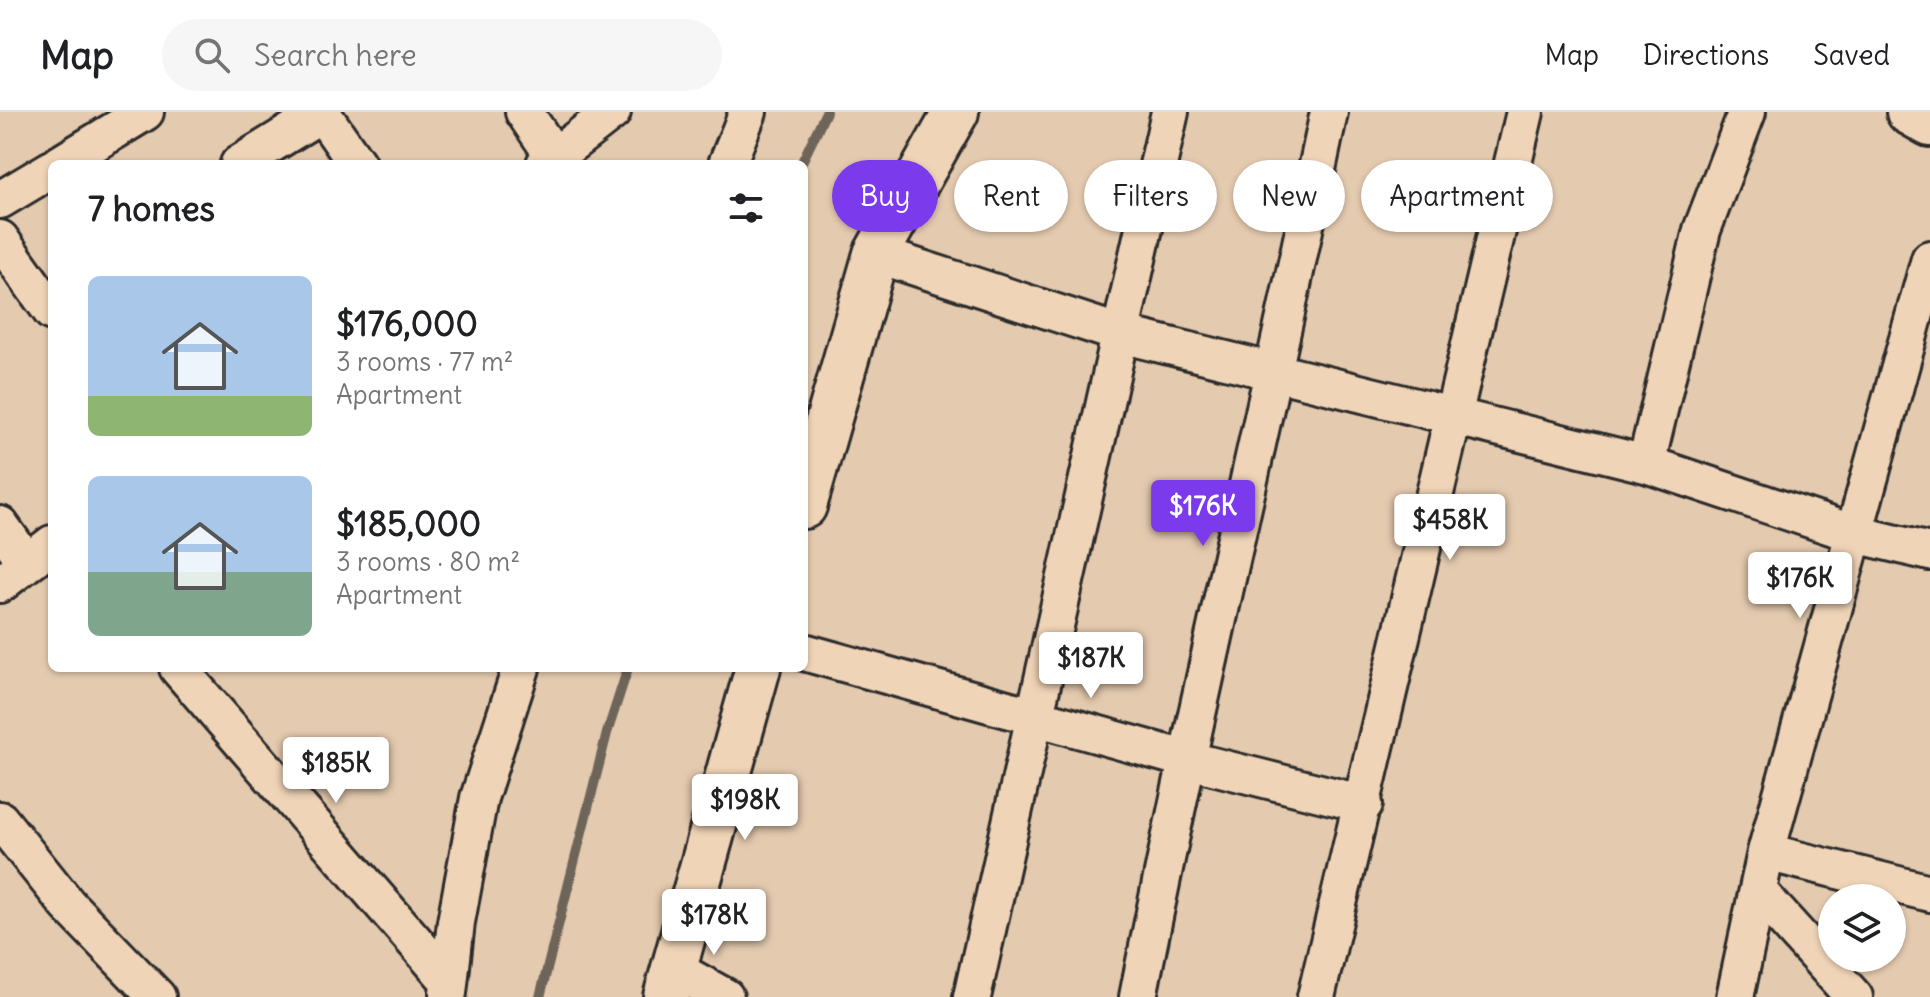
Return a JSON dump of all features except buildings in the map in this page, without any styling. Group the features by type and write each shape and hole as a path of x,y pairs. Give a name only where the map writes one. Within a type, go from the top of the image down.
{"street":[{"path":"67,160 145,112"},
{"path":"524,112 550,160 612,112"},
{"path":"808,492 876,254 956,112"},
{"path":"972,997 1170,112"},
{"path":"1138,997 1185,759 1276,371 1329,112"},
{"path":"1316,997 1525,112"},
{"path":"1646,464 1702,230 1747,112"},
{"path":"1909,112 1930,124"},
{"path":"246,160 322,113 354,160"},
{"path":"0,200 48,171"},
{"path":"0,239 46,294"},
{"path":"876,254 1121,334 1646,464 1855,534 1930,552"},
{"path":"1735,997 1766,852 1930,259"},
{"path":"0,525 26,563"},
{"path":"808,653 1185,759 1364,804"},
{"path":"181,672 448,989"},
{"path":"448,989 456,922 479,798 520,672"},
{"path":"725,997 670,983 757,672"},
{"path":"0,820 68,905 157,997"},
{"path":"1766,852 1930,893"},
{"path":"1758,891 1854,997"}],"waterway":[{"path":"803,160 826,112"},
{"path":"540,997 607,733 627,672"}]}
